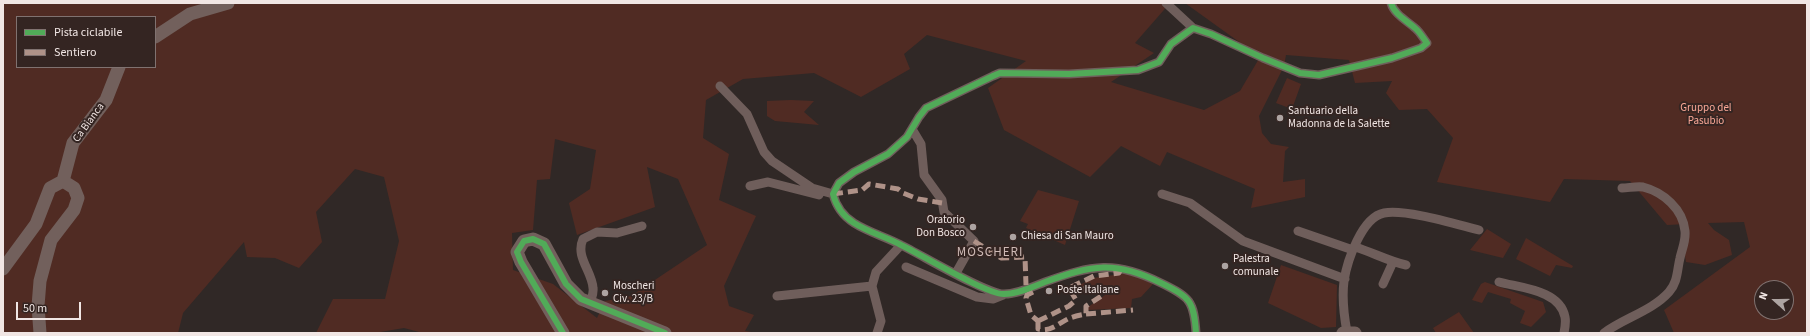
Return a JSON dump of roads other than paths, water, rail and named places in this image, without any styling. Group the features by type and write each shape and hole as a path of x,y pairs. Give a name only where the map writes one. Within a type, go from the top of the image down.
{"street":[{"path":"156,36 190,14 228,3"},
{"path":"1166,3 1193,28 1300,73 1319,75 1392,58 1421,48 1427,43 1417,29 1402,17 1392,7 1391,3"},
{"path":"750,186 768,182 818,195 830,194 839,183 854,172 888,154 907,137 918,116 926,108 1000,73 1069,74 1138,70 1159,62 1171,44 1193,28"},
{"name":"Ca Bianca","path":"63,181 73,143 106,100 119,68"},
{"path":"720,86 747,114 764,152 772,161 812,188 830,194 839,209 854,222 984,288 1003,295"},
{"path":"912,129 920,144 924,175 942,200 944,212 974,241 956,274"},
{"path":"3,269 36,224 50,188 63,181 74,188 78,198 74,210 51,240 40,281 38,306 40,333"},
{"path":"1604,333 1620,322 1661,300 1669,292 1675,283 1680,257 1685,242 1685,230 1680,215 1666,197 1642,187 1622,188"},
{"path":"1162,194 1190,203 1243,240 1345,279"},
{"path":"1348,333 1344,319 1345,279 1354,249 1367,223 1374,217 1383,213 1401,212 1479,230"},
{"path":"590,304 594,289 583,261 580,247 583,239 597,232 617,233 642,226"},
{"path":"1298,230 1354,249 1380,255 1393,262 1406,265"},
{"path":"563,333 521,262 517,252 524,241 534,239 544,244 566,284 581,299 590,304 665,333"},
{"path":"877,333 881,321 872,286 876,272 901,245"},
{"path":"1383,284 1393,262"},
{"path":"906,267 977,297 993,299 1022,291 1061,276 1093,268 1122,268 1136,272 1181,292 1190,301 1195,314 1196,333"},
{"path":"1499,282 1548,295 1559,303 1566,317 1564,333"},
{"path":"777,296 872,286"}],"place":[{"name":"Santuario della Madonna de la Salette","path":"1280,118"},
{"name":"Oratorio Don Bosco","path":"973,227"},
{"name":"Chiesa di San Mauro","path":"1013,237"},
{"name":"Palestra comunale","path":"1225,266"},
{"name":"Poste Italiane","path":"1049,291"},
{"name":"Moscheri Civ. 23/B","path":"605,293"}],"district":[{"name":"MOSCHERI","path":"990,253"}],"park label":[{"name":"Gruppo del Pasubio","path":"1706,115"}]}
